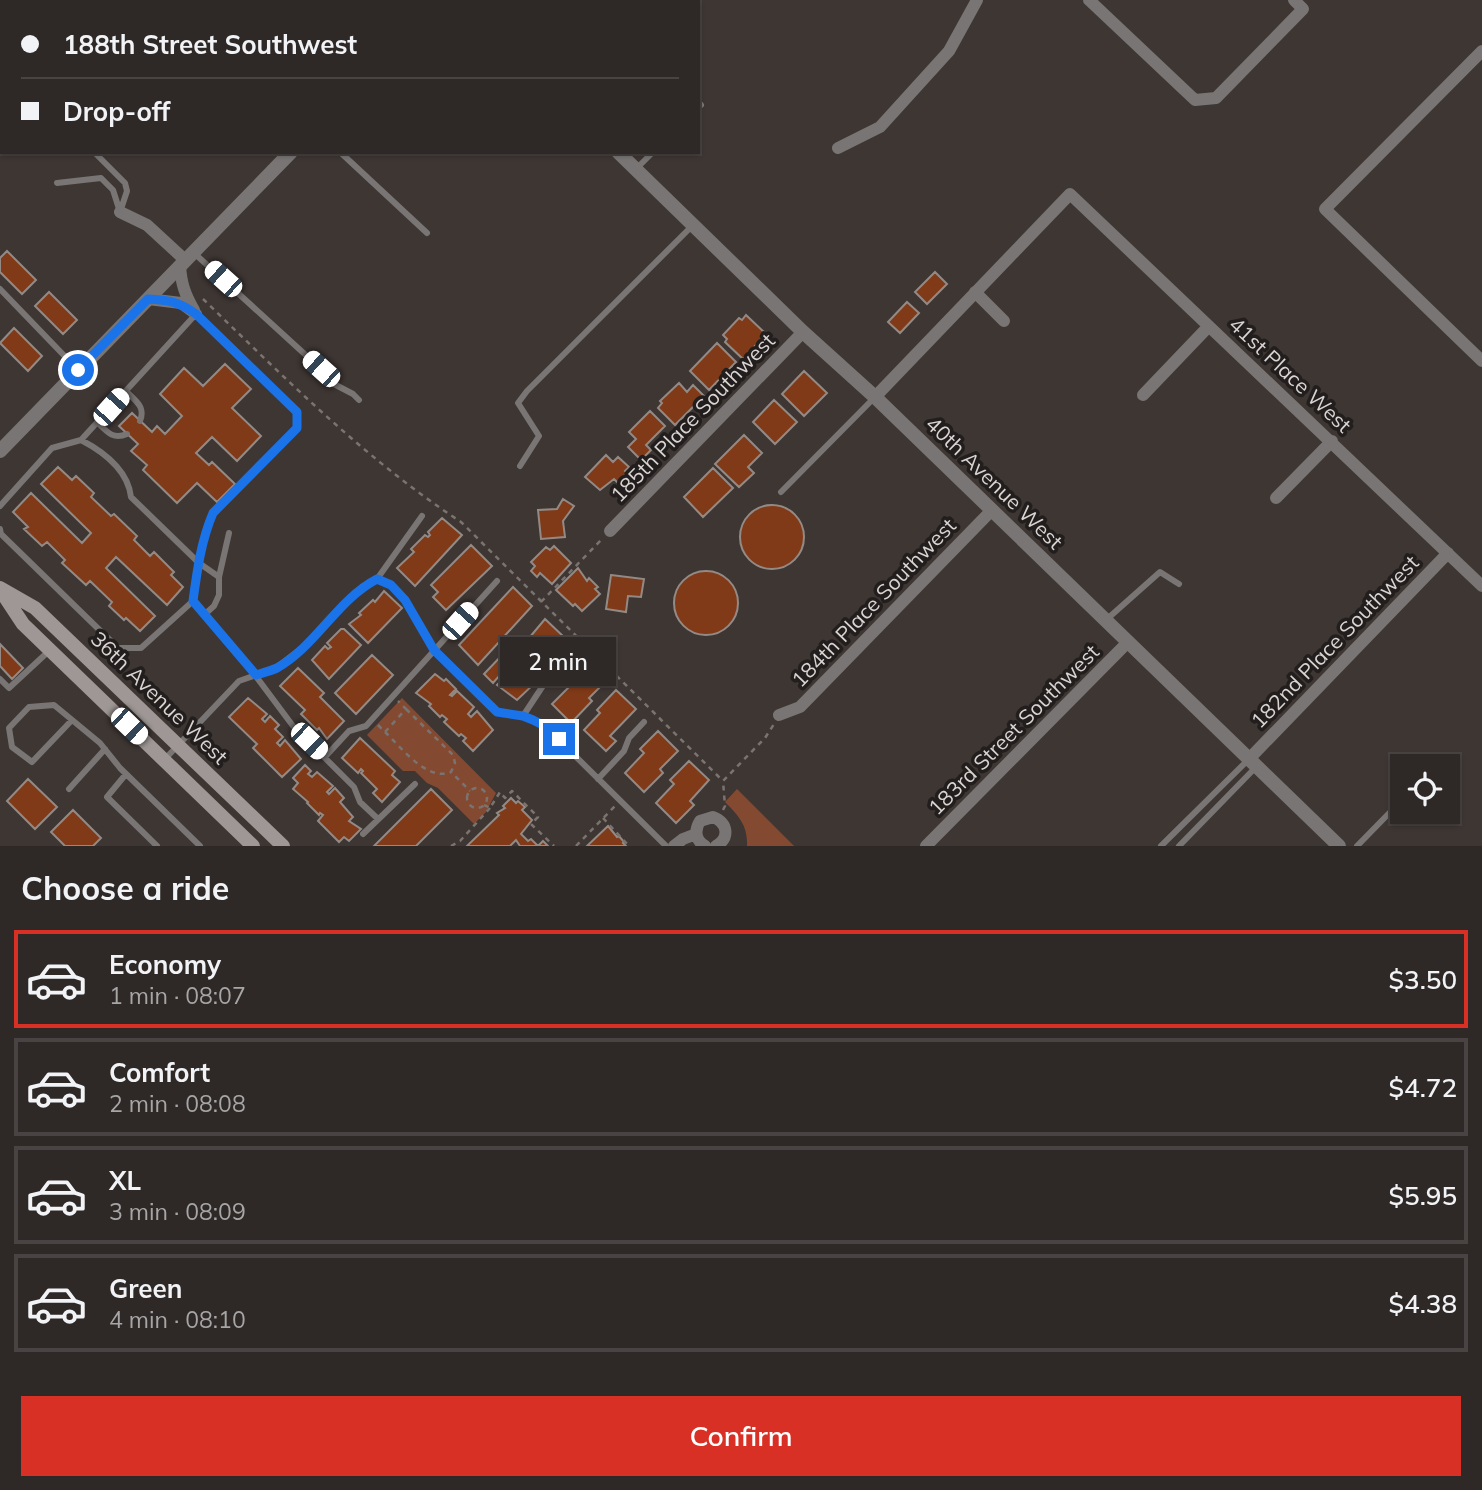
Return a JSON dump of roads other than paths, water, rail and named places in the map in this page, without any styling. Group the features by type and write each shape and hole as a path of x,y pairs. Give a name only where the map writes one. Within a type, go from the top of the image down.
{"main road":[{"name":"36th Avenue West","path":"0,589 23,624 253,846"},
{"name":"36th Avenue West","path":"0,589 35,608 283,846"}],"street":[{"path":"838,148 880,127 949,51 977,0"},
{"path":"1088,0 1195,100 1216,98 1298,4"},
{"path":"1482,51 1325,209 1482,361"},
{"path":"0,451 289,154"},
{"name":"40th Avenue West","path":"620,154 1339,846"},
{"name":"41st Place West","path":"975,292 1070,194 1482,586"},
{"path":"120,212 147,225 186,259"},
{"path":"186,259 184,289 196,314"},
{"path":"875,397 975,292 1004,321"},
{"path":"148,299 181,303 196,314"},
{"path":"1143,395 1209,326"},
{"name":"185th Place Southwest","path":"610,531 803,332"},
{"path":"1276,498 1332,441"},
{"name":"184th Place Southwest","path":"779,715 800,707 992,510"},
{"name":"182nd Place Southwest","path":"1253,762 1448,553"},
{"name":"183rd Street Southwest","path":"926,846 1128,642"},
{"path":"705,846 696,834 700,821 709,817 718,818 724,825 726,835 716,846"},
{"path":"674,846 696,834"}],"lane":[{"path":"96,154 125,183 127,191 120,212"},
{"path":"342,154 427,233"},
{"path":"636,169 651,154"},
{"path":"57,183 101,178 113,190 120,212"},
{"path":"520,466 539,436 518,403 693,225"},
{"path":"186,259 321,369 332,383 359,400"},
{"path":"0,289 78,370"},
{"path":"0,506 52,448 81,440 196,314 297,412 297,428 213,513 198,563 193,601 141,648 118,648 1,534 0,529"},
{"path":"125,391 142,407 140,421"},
{"path":"781,492 875,397"},
{"path":"97,422 111,436 120,437 127,434"},
{"path":"81,440 100,450 129,482 131,497 198,563 219,577"},
{"path":"164,760 239,681 276,668 302,648 362,587 377,579 422,516"},
{"path":"204,615 215,606 219,595 219,577 229,533"},
{"path":"1106,621 1160,572 1180,584"},
{"path":"377,579 391,585 405,600 434,650 497,712 523,716 545,726 666,846"},
{"path":"325,757 349,731 366,726 497,581"},
{"path":"193,601 256,675 293,726 354,787 360,802 378,819"},
{"path":"0,680 9,688 50,650"},
{"path":"523,716 552,672 573,650"},
{"path":"72,720 32,762 12,747 9,728 29,707 54,705 72,720 105,749 126,774 200,846"},
{"path":"598,779 624,751 629,738 645,722"},
{"path":"69,789 105,749"},
{"path":"1161,846 1253,762"},
{"path":"1179,846 1253,762"},
{"path":"126,774 107,797 157,846"},
{"path":"363,834 415,783"},
{"path":"1357,846 1390,812"}]}
